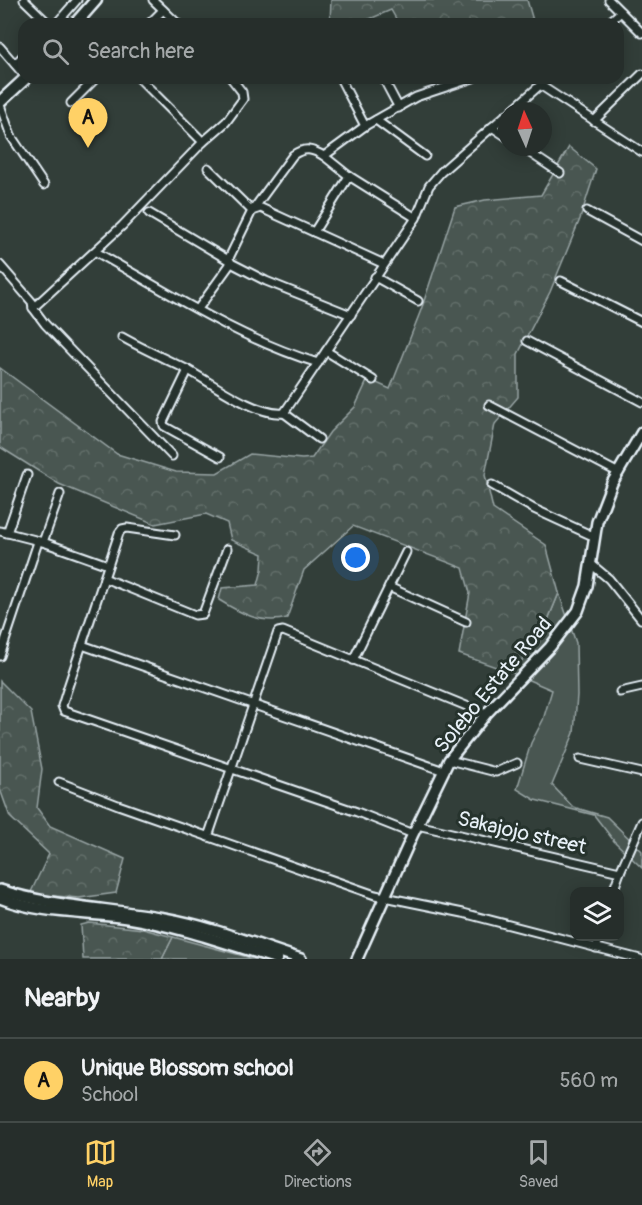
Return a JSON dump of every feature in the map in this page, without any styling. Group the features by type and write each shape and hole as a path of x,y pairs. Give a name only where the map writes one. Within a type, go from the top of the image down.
{"main road":[{"path":"80,18 96,0"},
{"path":"0,103 18,84"}],"street":[{"path":"24,0 43,18"},
{"path":"61,18 77,0"},
{"path":"153,0 172,18"},
{"path":"609,0 642,33"},
{"path":"155,18 163,10"},
{"path":"614,18 621,12"},
{"path":"0,47 18,68"},
{"path":"15,64 18,61"},
{"path":"594,122 642,74"},
{"path":"71,103 90,84"},
{"path":"145,84 203,142"},
{"path":"33,308 96,252 203,142 226,122 243,99 242,92 236,84"},
{"path":"343,84 365,126"},
{"path":"386,84 399,108"},
{"path":"324,156 376,120 434,90 458,84"},
{"path":"521,102 540,85 642,152"},
{"path":"0,103 11,136 44,185"},
{"path":"376,120 425,156"},
{"path":"284,413 416,218 429,186 441,171 498,122"},
{"path":"492,127 498,131"},
{"path":"198,309 230,261 252,211 293,155 299,151 313,149 349,176 416,218"},
{"path":"534,156 560,174"},
{"path":"208,168 252,211"},
{"path":"314,232 349,176"},
{"path":"252,211 261,208 384,264"},
{"path":"587,211 642,241"},
{"path":"149,213 230,261 276,285 351,315"},
{"path":"96,252 254,340 290,355 318,363"},
{"path":"1,267 32,302 33,308 45,324 172,456"},
{"path":"375,278 418,301"},
{"path":"561,281 642,322"},
{"path":"122,337 151,354 188,370 220,390 264,410 276,414 284,413 319,439"},
{"path":"527,341 642,402"},
{"path":"326,351 373,380"},
{"path":"188,370 163,422 164,426 220,457"},
{"path":"489,405 619,473"},
{"name":"Solebo Estate Road","path":"357,959 449,760 486,714 550,647 578,611 587,586 597,522 612,483 642,432"},
{"path":"27,475 4,532 108,565"},
{"path":"492,485 595,537"},
{"path":"0,656 60,494"},
{"path":"175,535 122,529 82,645 444,771"},
{"path":"104,578 195,615 203,614 226,549"},
{"path":"353,660 406,552"},
{"path":"591,564 609,579 641,619"},
{"path":"388,587 466,622"},
{"path":"208,837 278,632 283,632 486,714"},
{"name":"Sakajojo street","path":"82,645 62,705 64,711 415,830 620,872"},
{"path":"620,692 642,687"},
{"path":"580,759 642,773"},
{"path":"449,760 496,772 517,763"},
{"path":"60,782 118,806 384,897 464,913 640,959"},
{"path":"614,887 642,822"},
{"path":"0,890 53,903 168,918 302,959"},
{"path":"0,898 47,910 126,918 177,928 277,959"},
{"path":"596,948 598,941"}],"green space":[{"path":"331,0 527,0 532,18 396,18 391,10 372,18 330,18"},
{"path":"569,147 596,169 580,219 550,292 518,354 518,397 495,424 485,475 493,509 546,545 559,593 538,644 510,672 459,654 470,593 463,568 353,526 304,570 287,618 260,619 219,600 222,588 258,585 262,570 263,554 231,540 227,523 206,514 155,524 59,484 0,447 0,368 117,454 176,472 217,473 250,454 312,458 330,432 355,407 368,379 390,389 421,310 455,207 485,200 541,195"},
{"path":"559,593 576,643 577,695 574,733 552,785 573,807 607,817 642,851 642,868 614,841 594,815 535,800 517,789 531,743 543,720 552,690 510,672 538,644"},
{"path":"0,681 31,712 42,769 37,808 50,826 125,859 116,893 79,898 30,894 49,854 10,817 0,789"},
{"path":"89,923 143,929 173,937 162,959 83,959 81,925"},
{"path":"173,937 255,959 162,959"}],"place":[{"name":"Unique Blossom school","path":"88,148"}]}
